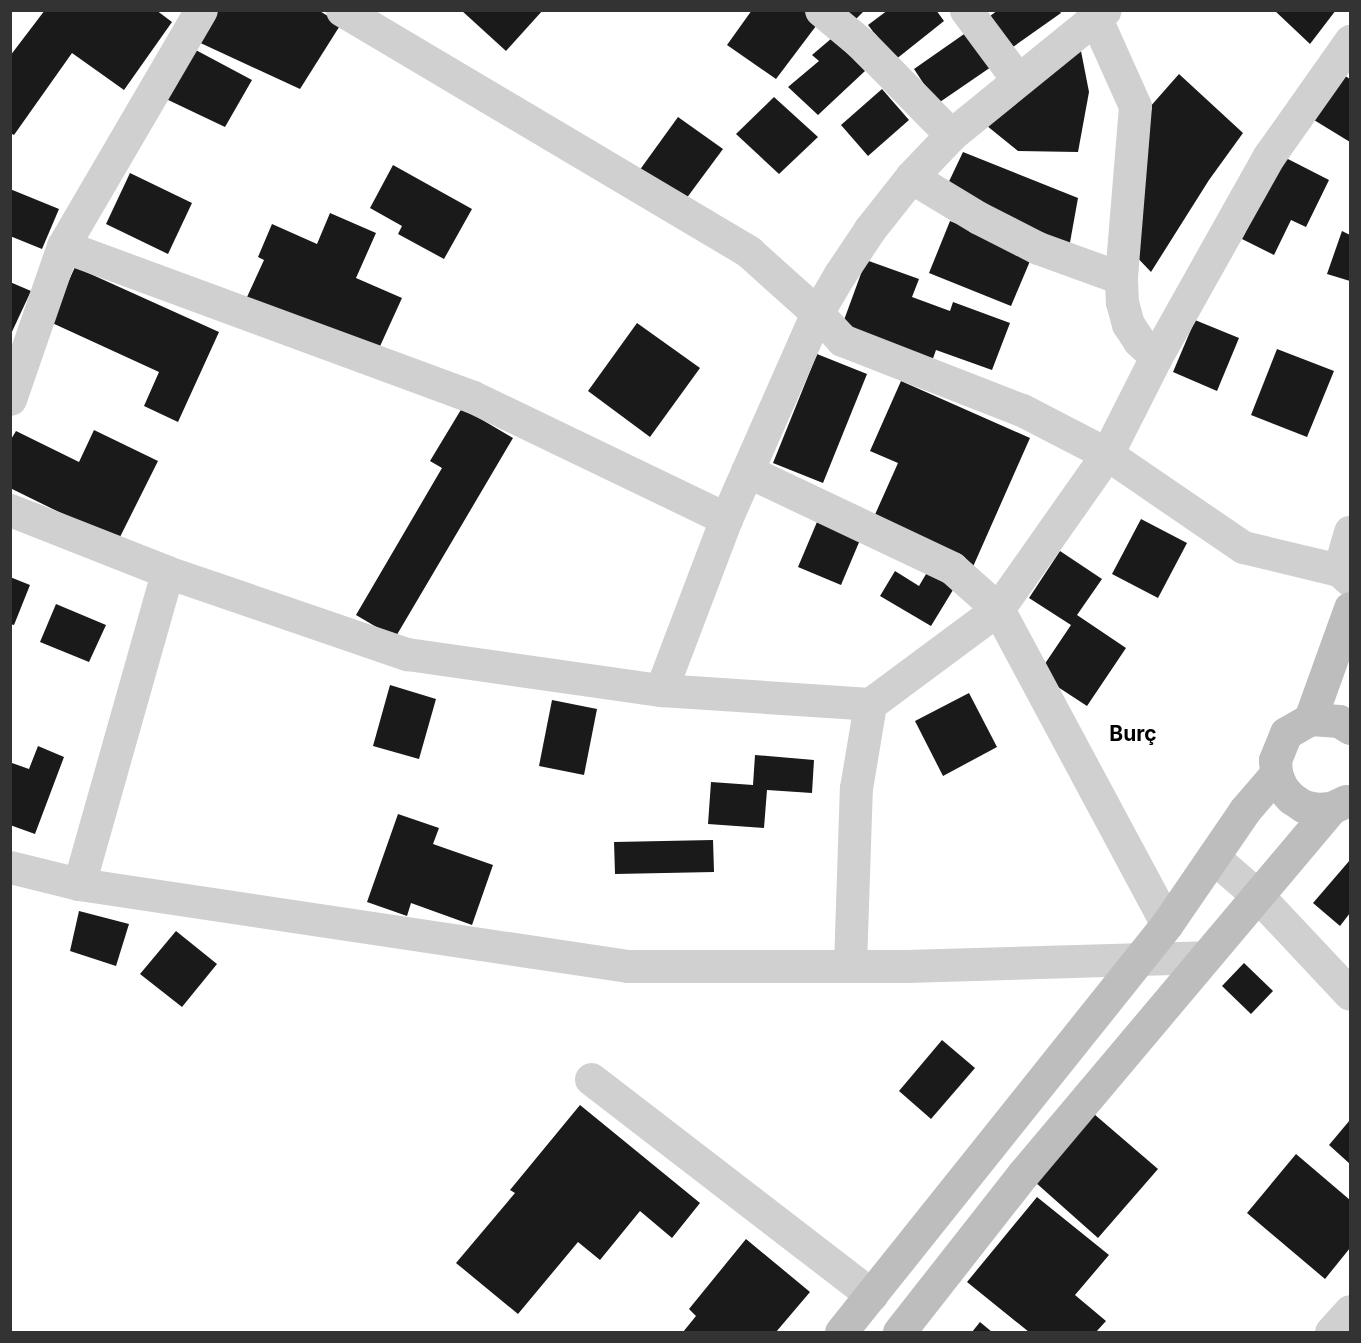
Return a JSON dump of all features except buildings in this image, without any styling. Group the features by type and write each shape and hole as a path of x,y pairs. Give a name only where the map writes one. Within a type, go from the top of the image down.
{"main road":[{"path":"1311,719 1350,608"},
{"path":"1341,803 1317,809 1291,798 1282,788 1276,774 1279,746 1286,733 1311,719 1339,721 1350,728"},
{"path":"841,1332 1139,960 1167,924 1245,810 1276,774"},
{"path":"898,1332 1023,1174 1204,957 1341,803"}],"street":[{"path":"10,399 63,246 201,10"},
{"path":"342,10 749,252 842,340 1022,410 1107,454 1243,547 1345,575 1350,532"},
{"path":"821,10 863,45 951,135"},
{"path":"966,10 1018,80"},
{"path":"661,690 726,519 817,314 870,229 911,177 951,135 1098,13 1135,106 1121,278 1122,302 1128,324 1139,341 1155,357"},
{"path":"10,510 167,572 407,654 661,690 870,704 998,609 1107,454 1155,357 1269,156 1350,41"},
{"path":"911,177 979,218 1038,248 1121,278"},
{"path":"63,246 473,396 726,519"},
{"path":"747,471 952,568 998,609 1167,924"},
{"path":"80,884 167,572"},
{"path":"850,965 856,788 870,704"},
{"path":"1213,857 1258,896 1350,994"},
{"path":"10,867 80,884 628,966 906,966 1204,957"},
{"path":"591,1079 871,1295"},
{"path":"1330,1332 1350,1311"}],"district":[{"name":"Burç","path":"1133,734"}]}
